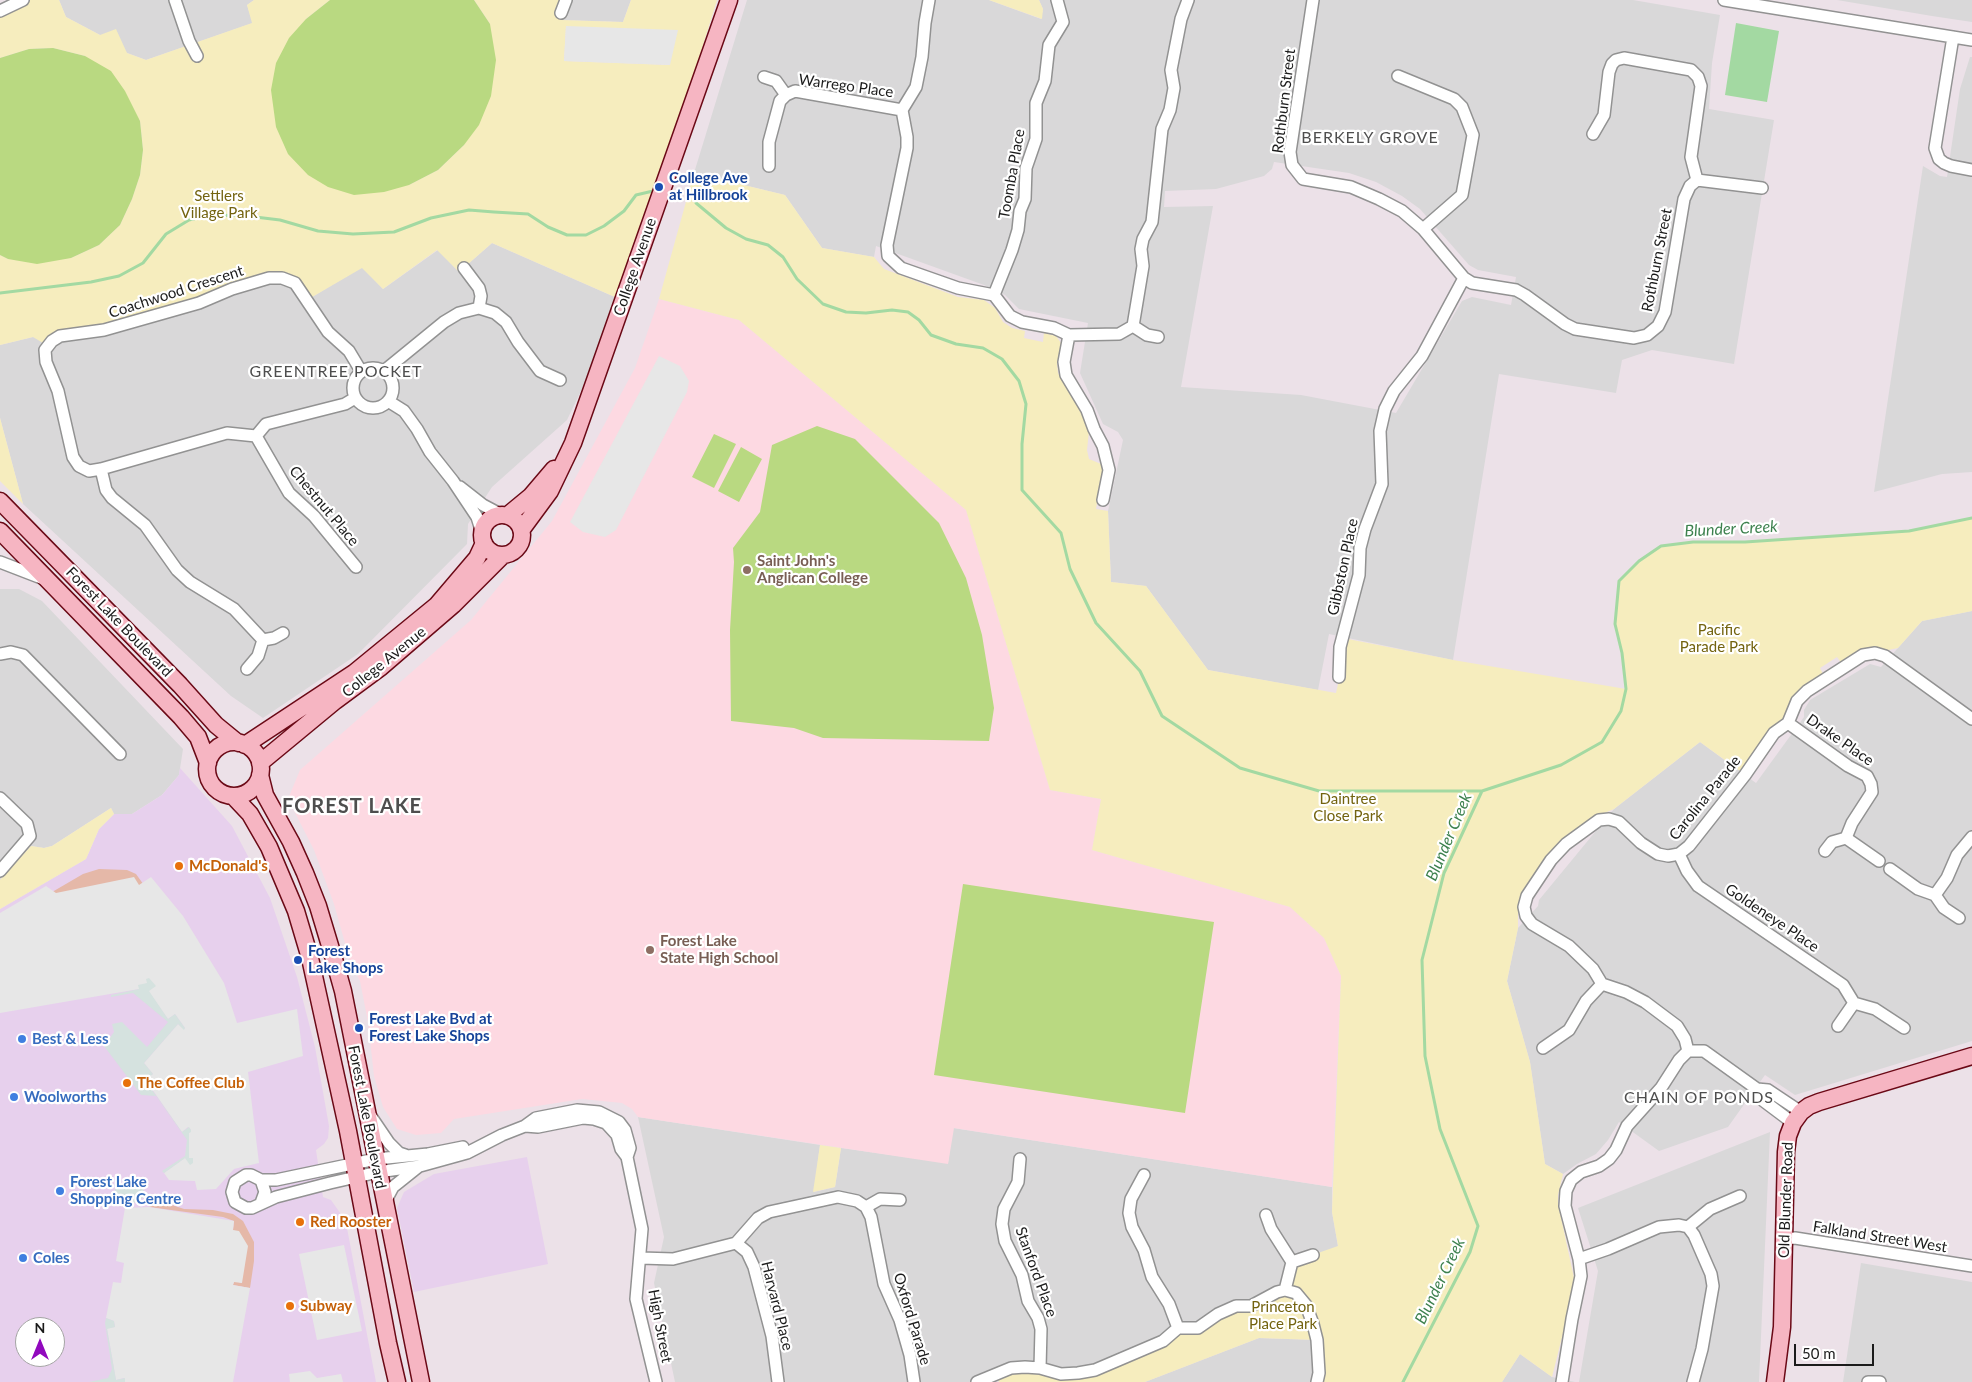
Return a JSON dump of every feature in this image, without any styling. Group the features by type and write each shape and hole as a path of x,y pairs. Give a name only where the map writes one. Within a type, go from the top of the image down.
{"main road":[{"name":"College Avenue","path":"260,769 335,701 380,668 453,605 503,555 515,551 520,545 523,536 522,529 550,491 573,443 728,2"},
{"name":"College Avenue","path":"242,744 354,673 437,605 478,558 488,520 504,515 531,496 573,443"},
{"path":"504,515 517,520 522,529"},
{"name":"Forest Lake Boulevard","path":"6,526 48,581 181,717 198,737 208,763"},
{"name":"Forest Lake Boulevard","path":"6,526 180,685 216,725 242,744"},
{"path":"483,538 491,552 503,555"},
{"path":"242,744 252,750 260,769 253,788 247,793 233,796 219,792 214,787 208,774 208,763 216,750 222,745 242,744"},
{"name":"Forest Lake Boulevard","path":"260,769 266,796 291,842 318,906 343,991 421,1382"},
{"name":"Forest Lake Boulevard","path":"233,796 250,814 269,847 296,912 310,958 330,1042 397,1382"},
{"path":"1797,1117 1809,1106 1819,1102 1972,1056"},
{"name":"Old Blunder Road","path":"1775,1382 1782,1328 1786,1152 1788,1136 1797,1117"}],"street":[{"path":"0,11 23,0"},
{"path":"175,0 189,41 197,56"},
{"path":"562,13 566,0"},
{"path":"930,0 916,87 902,110 907,148 887,246 888,256 901,268 958,288 994,295 1010,316 1022,322 1054,328 1069,335 1119,334 1133,326"},
{"name":"Toomba Place","path":"994,295 1018,230 1020,211 1025,199 1026,168 1036,139 1036,102 1045,81 1050,45 1063,22 1057,0"},
{"path":"1133,326 1143,266 1141,249 1143,239 1152,222 1162,129 1172,102 1174,88 1172,70 1180,19 1188,0"},
{"name":"Rothburn Street","path":"1314,0 1290,152 1292,165 1302,179 1352,187 1402,211 1423,229 1464,278 1472,283 1516,290 1575,329 1634,338 1647,335 1658,326 1665,312 1684,199 1690,186 1697,180"},
{"path":"1724,0 1782,5 1972,40"},
{"path":"1953,37 1935,148 1944,163 1972,170"},
{"path":"1593,134 1604,115 1609,72 1616,60 1624,58 1691,70 1698,77 1702,86 1691,158 1697,180 1762,188"},
{"path":"1398,76 1454,99 1462,108 1473,135 1462,195 1423,229"},
{"name":"Warrego Place","path":"764,77 776,81 786,95"},
{"name":"Warrego Place","path":"769,166 769,142 780,101 786,95 796,91 902,110"},
{"path":"464,268 479,288 481,296 479,308"},
{"name":"Coachwood Crescent","path":"256,436 227,434 89,471 79,466 73,457 58,391 46,362 45,350 52,341 60,336 104,330 199,303 232,289 269,278 282,278 295,283 328,332 349,351 361,371"},
{"name":"Gibbston Place","path":"1339,677 1340,647 1358,575 1360,548 1382,484 1380,431 1385,409 1394,390 1422,356 1464,278"},
{"path":"384,371 444,322 459,313 479,308 496,313 506,322 518,342 540,371 560,380"},
{"path":"1133,326 1147,335 1158,337"},
{"path":"1069,335 1064,362 1066,375 1087,410 1103,446 1109,470 1103,500"},
{"path":"374,367 390,376 393,392 388,401 377,408 369,408 363,406 355,398 352,387 354,380 361,371 374,367"},
{"path":"256,436 266,424 345,404 355,398"},
{"path":"388,401 404,411 417,429 430,452 453,481 477,517 483,538"},
{"name":"Chestnut Place","path":"256,436 290,493 314,516 356,567"},
{"path":"101,469 106,490 112,498 145,525 177,570 190,582 234,609 263,640"},
{"path":"453,481 483,505 504,515"},
{"path":"0,562 48,581"},
{"path":"263,640 274,638 283,633"},
{"path":"247,669 258,656 263,640"},
{"path":"0,654 11,652 23,655 120,754"},
{"name":"Carolina Parade","path":"1602,984 1593,969 1569,946 1532,924 1526,916 1524,907 1527,896 1551,860 1566,844 1599,820 1609,819 1619,822 1641,843 1658,854 1668,856 1678,854 1689,846 1745,775 1774,734 1788,723 1797,701 1807,690 1863,656 1875,653 1885,656 1972,719"},
{"name":"Drake Place","path":"1788,723 1848,766 1867,776 1872,792 1852,823 1846,838"},
{"path":"0,798 27,824 30,836 0,871"},
{"path":"1825,851 1832,842 1846,838 1879,861"},
{"path":"1935,895 1947,878 1957,855 1972,838"},
{"name":"Goldeneye Place","path":"1678,854 1686,871 1698,886 1843,985 1854,1003"},
{"path":"1890,869 1918,889 1935,895 1944,908 1959,918"},
{"path":"1543,1048 1569,1030 1586,1000 1602,984 1632,995 1677,1026 1685,1039 1688,1051"},
{"path":"1838,1026 1854,1003 1875,1009 1904,1028"},
{"path":"1562,1382 1581,1276 1579,1259 1565,1206 1566,1191 1571,1180 1581,1172 1599,1166 1609,1160 1616,1150 1627,1126 1661,1088 1679,1060 1688,1051 1704,1051 1757,1089 1768,1090 1797,1117"},
{"path":"366,1109 389,1143 405,1156"},
{"name":"High Street","path":"377,1165 420,1166 467,1153 525,1126 536,1118 577,1110 599,1112 619,1122 625,1130 630,1148 627,1157 642,1229 636,1299 656,1382"},
{"name":"High Street","path":"356,1170 405,1156 428,1154 486,1143"},
{"name":"Stanford Place","path":"1020,1160 1018,1182 1004,1209 1002,1224 1005,1241 1022,1275 1028,1301 1038,1318 1041,1329 1040,1368"},
{"path":"384,1204 393,1187 420,1166"},
{"path":"356,1170 276,1197 252,1208 246,1208 236,1202 232,1192 240,1178 251,1175 261,1180 276,1180 356,1170"},
{"path":"1144,1175 1131,1199 1129,1213 1132,1227 1144,1250 1152,1277 1169,1304 1178,1328"},
{"path":"261,1180 265,1192 261,1203"},
{"path":"1688,1227 1710,1209 1740,1196"},
{"path":"641,1258 673,1259 736,1243 758,1218 769,1212 838,1197 857,1201 866,1207 880,1199 900,1200"},
{"name":"Oxford Parade","path":"866,1207 875,1235 884,1284 900,1320 910,1355 914,1382"},
{"path":"1266,1215 1270,1229 1292,1262 1285,1290"},
{"path":"1579,1259 1659,1227 1678,1225 1688,1227 1694,1235 1708,1266 1713,1286 1702,1349 1693,1382"},
{"name":"Falkland Street West","path":"1784,1239 1795,1238 1972,1266"},
{"name":"Harvard Place","path":"736,1243 747,1252 754,1267 772,1336 778,1382"},
{"path":"1292,1262 1313,1255"},
{"path":"977,1382 1011,1368 1024,1366 1061,1374 1095,1370 1164,1341 1178,1328 1198,1328 1218,1314 1236,1306 1251,1306 1277,1292 1285,1290 1296,1294 1306,1305 1313,1324 1319,1373 1317,1382"},
{"path":"1868,1382 1880,1382"}],"shaded area":[{"path":"59,0 254,0 247,5 253,23 146,60 127,53 100,35 66,17"},
{"path":"330,0 474,0 490,24 496,60 491,96 479,125 464,145 438,170 409,185 384,192 354,195 328,187 308,175 288,154 276,127 271,90 276,63 289,38 306,19"},
{"path":"560,0 631,0 623,22 561,20 554,18"},
{"path":"747,0 989,0 1041,19 1043,9 1039,0 1633,0 1720,15 1712,63 1709,109 1774,120 1734,364 1652,350 1622,360 1616,393 1499,374 1453,660 1329,634 1318,690 1208,670 1146,586 1111,582 1108,511 1123,440 1118,432 1103,424 1080,373 1088,323 1019,309 1005,295 984,285 876,246 874,257 822,248 785,195 694,173","holes":["1274,162 1349,173 1376,182 1402,196 1420,209 1469,265 1478,270 1516,277 1511,305 1472,297 1462,301 1396,413 1301,395 1181,387 1213,206 1164,207 1165,191 1216,189 1264,176 1272,169"]},
{"path":"1837,0 1972,0 1972,22 1932,16"},
{"path":"1736,23 1779,31 1767,102 1725,95"},
{"path":"566,26 678,30 670,65 564,61"},
{"path":"53,48 85,56 111,71 125,91 140,121 143,150 140,175 120,225 99,245 71,258 37,264 8,259 0,255 0,58 29,49"},
{"path":"1970,57 1972,57 1972,472 1942,474 1874,492 1923,166 1940,176 1947,177 1960,89"},
{"path":"492,243 624,301 567,420 492,487 468,524 467,544 358,654 263,718 231,696 23,504 0,418 0,345 33,337 52,341 282,278 307,300 362,267 383,289 438,250 459,272"},
{"path":"659,299 739,320 966,510 1050,790 1101,799 1092,850 1290,907 1324,938 1341,976 1332,1187 954,1128 948,1164 638,1117 632,1109 622,1103 582,1099 454,1119 441,1133 416,1135 397,1129 383,1107 374,1076 368,1022 360,981 350,961 334,904 314,850 288,799 300,770 471,620 552,521 635,368"},
{"path":"659,356 680,366 689,381 687,392 616,530 605,537 583,532 570,522"},
{"path":"817,426 855,439 939,523 966,578 982,635 994,708 989,741 823,738 794,728 731,721 730,630 734,562 733,548 760,512 772,445"},
{"path":"714,434 736,444 714,488 692,477"},
{"path":"741,447 762,459 739,502 718,491"},
{"path":"0,589 19,589 42,601 183,749 179,775 162,795 132,814 114,814 111,808 52,846 44,848 31,846 0,880"},
{"path":"1972,611 1972,1041 1795,1095 1765,1075 1728,1127 1659,1151 1619,1122 1608,1140 1596,1154 1563,1174 1545,1164 1530,1062 1507,981 1518,928 1538,906 1539,900 1614,809 1700,742 1756,783 1804,717 1804,710 1810,700 1870,664 1881,667 1922,621"},
{"path":"180,768 232,826 270,898 297,977 315,1047 329,1126 328,1138 316,1150 323,1197 331,1200 343,1217 347,1228 376,1382 0,1382 0,909 86,859 99,829 114,814 132,814 162,795 179,775"},
{"path":"99,869 127,870 136,874 207,973 47,895 83,874"},
{"path":"134,877 139,885 151,877 183,916 224,983 237,1023 297,1009 303,1056 248,1072 259,1163 234,1169 216,1189 197,1190 195,1181 169,1180 164,1173 185,1158 189,1159 189,1133 191,1130 188,1127 182,1132 145,1079 153,1074 144,1063 178,1024 185,1028 175,1014 168,1019 148,991 147,983 139,989 0,1013 0,913 46,886 56,893"},
{"path":"963,884 1214,922 1185,1113 934,1075"},
{"path":"149,978 156,986 149,991 168,1019 175,1014 185,1028 184,1030 178,1024 144,1063 153,1074 145,1080 182,1132 189,1127 191,1130 189,1133 189,1158 193,1158 193,1163 190,1165 185,1158 164,1173 162,1171 185,1156 187,1140 156,1096 141,1095 104,1046 114,1032 112,1024 122,1022 147,1047 168,1022 133,993 111,997 111,995 139,989 138,985 147,983 146,979"},
{"path":"638,1117 820,1145 814,1192 835,1187 841,1148 948,1163 953,1128 1332,1187 1332,1212 1338,1246 1285,1290 1095,1370 977,1382 675,1382 654,1283 664,1237"},
{"path":"1770,1132 1759,1382 1579,1382 1598,1271 1578,1208"},
{"path":"527,1157 548,1264 414,1292 397,1208 404,1192 434,1174"},
{"path":"143,1180 144,1197 134,1203 133,1208 125,1208 118,1195 115,1195 115,1185"},
{"path":"165,1199 172,1205 184,1209 213,1210 233,1214 243,1221 254,1242 254,1261 250,1288 233,1285 234,1281 242,1283 233,1230 234,1221 223,1217 149,1207"},
{"path":"149,1207 234,1221 233,1230 239,1231 248,1246 242,1283 234,1282 233,1285 250,1288 233,1382 125,1382 124,1378 116,1380 107,1328 115,1327 114,1321 106,1318 113,1282 121,1283 124,1263 116,1261 125,1208"},
{"path":"344,1245 362,1331 317,1340 299,1254"},
{"path":"1861,1263 1972,1282 1972,1382 1843,1382"},
{"path":"106,1318 114,1321 115,1327 107,1329 116,1380 125,1378 125,1382 89,1382 108,1378 112,1369 105,1323"},
{"path":"1259,1338 1317,1340 1317,1382 1145,1382"},
{"path":"1520,1354 1552,1377 1575,1382 1502,1382"},
{"path":"310,1371 317,1378 341,1374 343,1382 290,1382 289,1374"}],"green space":[{"name":"Settlers Village Park","path":"23,0 59,0 66,17 100,35 116,29 127,53 146,60 252,23 247,5 254,0 330,0 306,19 409,185 438,170 464,145 490,24 474,0 560,0 555,17 561,20 623,22 631,0 717,0 624,301 492,243 459,272 437,250 383,289 362,268 307,300 282,278 199,303 60,336 48,346 33,337 0,345 0,255 8,259 71,258 99,245 120,225 140,175 143,150 140,121 85,56 53,48 29,49 0,58 0,11","holes":["566,26 670,65 564,61"]},
{"path":"989,0 1039,0 1043,9 1042,19"},
{"name":"Daintree Close Park","path":"694,173 785,195 822,248 874,257 884,269 958,297 984,300 995,308 1003,322 1012,328 1025,331 1024,338 1043,342 1044,333 1056,336 1061,343 1057,364 1058,373 1081,409 1089,431 1087,450 1089,459 1101,464 1103,467 1096,509 1108,511 1111,582 1146,586 1208,670 1336,693 1348,639 1453,660 1626,689 1622,653 1615,624 1619,581 1639,561 1661,546 1693,542 1745,542 1909,531 1972,518 1972,611 1922,621 1898,648 1888,650 1874,648 1842,664 1837,657 1820,668 1824,676 1786,719 1769,733 1740,771 1700,742 1614,809 1590,819 1572,832 1554,848 1536,871 1521,896 1518,906 1518,928 1507,981 1530,1062 1545,1164 1563,1174 1558,1204 1574,1278 1573,1293 1552,1377 1520,1354 1502,1382 1317,1382 1317,1340 1259,1338 1145,1382 999,1382 996,1377 1011,1368 1078,1373 1178,1328 1198,1328 1285,1290 1292,1262 1338,1246 1332,1212 1341,976 1324,938 1290,907 1092,850 1101,799 1050,790 966,510 739,320 659,299"},
{"path":"0,418 23,504 0,481"},
{"path":"111,808 114,814 99,829 86,859 0,909 0,880 31,846 44,848 52,846"},
{"path":"820,1145 841,1148 835,1187 813,1192"}],"waterway":[{"path":"0,293 91,282 119,276 143,263 166,234 189,220 206,216 239,215 280,220 318,231 353,234 394,232 431,218 469,210 528,214 548,227 567,235 586,235 604,226 624,211 636,195 653,191"},
{"path":"696,203 726,228 746,239 768,245 783,257 797,279 823,304 846,312 866,313 892,310 908,312 919,320 931,335 956,344 983,348 1002,359 1019,381 1026,404 1022,444 1022,490 1061,533 1070,569 1096,623 1140,671 1162,716 1240,768 1319,791 1482,791"},
{"name":"Blunder Creek","path":"1403,1382 1470,1252 1478,1226 1440,1129 1425,1056 1422,960 1444,873 1482,791 1561,765 1602,742 1621,711 1626,689 1622,653 1615,624 1619,581 1639,561 1661,546 1693,542 1745,542 1909,531 1972,518"}],"place":[{"name":"College Ave at Hillbrook","path":"659,187"},
{"name":"Saint John's Anglican College","path":"747,570"},
{"name":"McDonald's","path":"179,866"},
{"name":"Forest Lake State High School","path":"650,950"},
{"name":"Forest Lake Shops","path":"298,960"},
{"name":"Forest Lake Bvd at Forest Lake Shops","path":"359,1028"},
{"name":"Best & Less","path":"22,1039"},
{"name":"The Coffee Club","path":"127,1083"},
{"name":"Woolworths","path":"14,1097"},
{"name":"Forest Lake Shopping Centre","path":"60,1191"},
{"name":"Red Rooster","path":"300,1222"},
{"name":"Coles","path":"23,1258"},
{"name":"Subway","path":"290,1306"}],"district":[{"name":"BERKELY GROVE","path":"1370,138"},
{"name":"GREENTREE POCKET","path":"336,372"},
{"name":"FOREST LAKE","path":"352,807"},
{"name":"CHAIN OF PONDS","path":"1699,1098"}],"park label":[{"name":"Pacific Parade Park","path":"1719,638"},
{"name":"Princeton Place Park","path":"1283,1316"}]}
